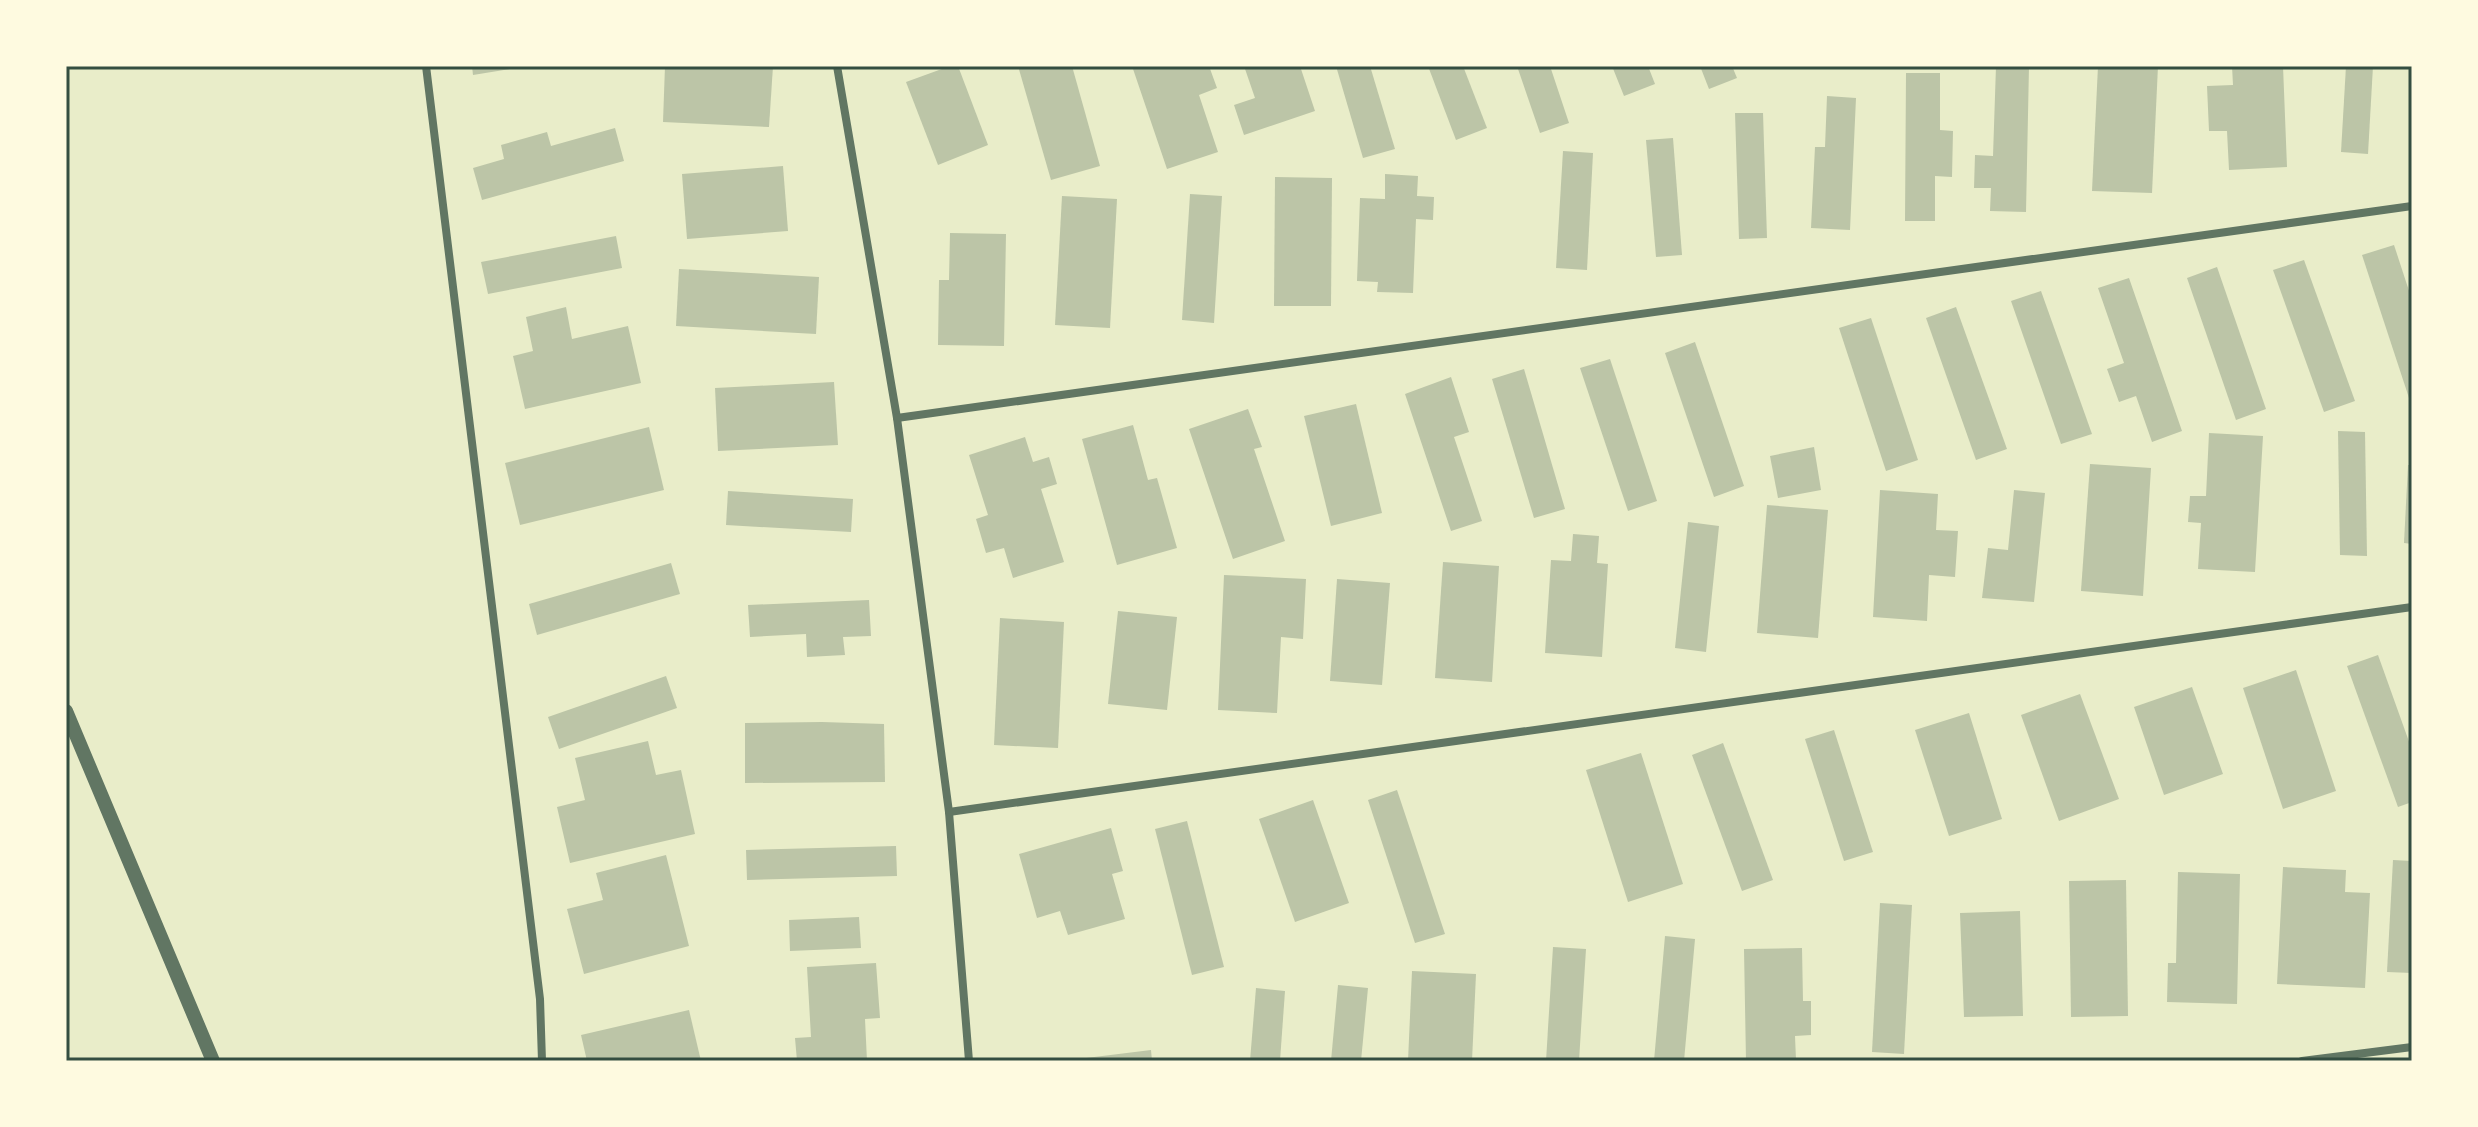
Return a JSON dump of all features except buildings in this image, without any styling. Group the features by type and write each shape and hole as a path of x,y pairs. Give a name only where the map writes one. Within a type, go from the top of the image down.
{"street":[{"path":"426,66 539,983 542,1061"},
{"path":"837,66 897,418 949,812 969,1061"},
{"path":"897,418 2412,206"},
{"path":"949,812 2412,607"},
{"path":"66,711 213,1061"},
{"path":"2302,1061 2412,1047"}]}
